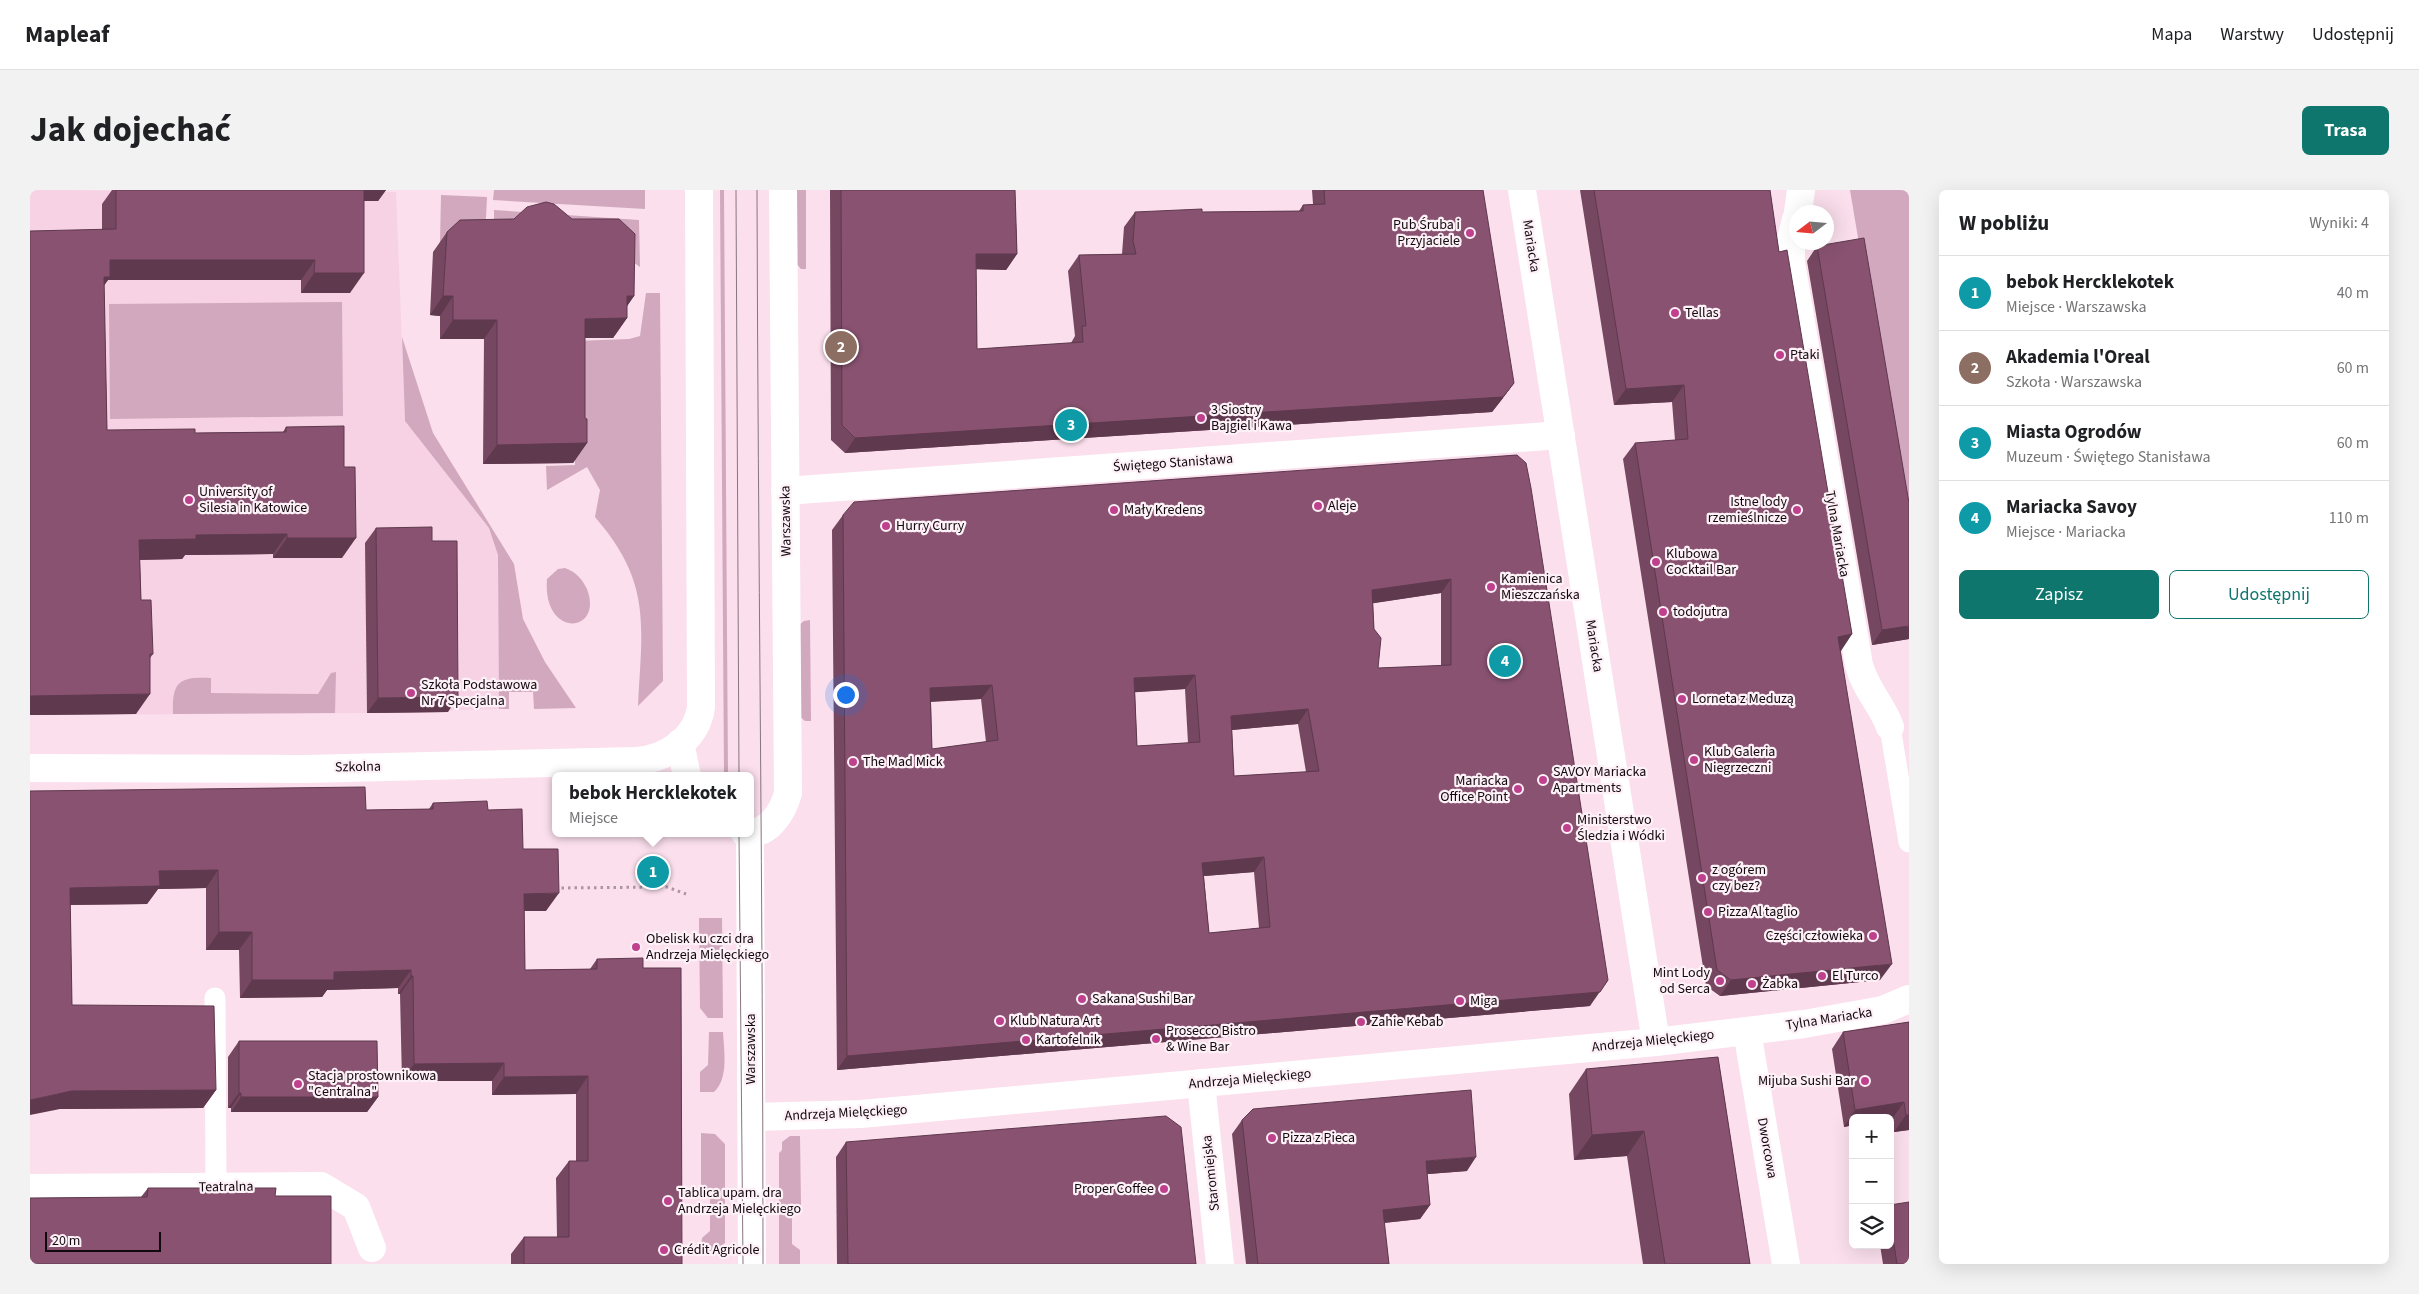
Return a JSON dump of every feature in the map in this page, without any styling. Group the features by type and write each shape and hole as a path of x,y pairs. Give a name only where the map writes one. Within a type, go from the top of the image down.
{"street":[{"path":"686,772 680,743 696,726 701,707 699,190"},
{"name":"Warszawska","path":"754,832 765,828 777,818 784,808 788,793 783,190"},
{"name":"Mariacka","path":"1522,190 1656,1042"},
{"path":"1799,205 1801,190"},
{"name":"Tylna Mariacka","path":"1791,250 1791,263 1859,665 1867,688 1883,712 1890,728"},
{"name":"Świętego Stanisława","path":"786,491 1561,435"},
{"name":"Szkolna","path":"30,768 305,769 636,761 659,757 680,743"},
{"name":"Warszawska","path":"750,837 752,1264"},
{"name":"Tylna Mariacka","path":"1747,1032 1883,1010 1909,999"},
{"name":"Andrzeja Mielęckiego","path":"752,1117 861,1114 1656,1042 1747,1032"},
{"name":"Dworcowa","path":"1747,1032 1786,1264"},
{"name":"Staromiejska","path":"1201,1083 1220,1264"},
{"name":"Teatralna","path":"30,1188 321,1186 356,1207 372,1256"}],"lane":[{"name":"Tylna Mariacka","path":"1890,728 1909,842"},
{"path":"215,998 216,1187"}],"path":[{"path":"552,888 667,887 686,894"}],"shaded area":[{"path":"30,190 396,192 405,421 489,528 498,555 499,709 367,713 30,715"},
{"path":"494,190 645,190 645,209 493,200"},
{"path":"720,190 724,190 728,772 724,772"},
{"path":"796,190 806,190 806,269 801,269 796,263"},
{"path":"1850,190 1909,190 1909,542"},
{"path":"441,195 487,197 485,237 440,243"},
{"path":"494,210 639,220 640,267 633,262 494,235"},
{"path":"646,293 660,293 663,681 638,706 641,651 639,606 635,584 626,563 613,541 595,517 600,490 587,467 547,490 546,466 575,465 575,341 629,339 640,336"},
{"path":"342,302 343,416 110,419 109,304"},
{"path":"402,337 433,433 514,564 523,619 545,662 576,708 534,709 533,692 509,692 509,709 499,709 498,555 489,528 405,421"},
{"path":"565,568 578,576 583,582 587,589 590,604 587,615 580,621 572,623 562,620 554,612 548,599 547,579 558,569"},
{"path":"810,620 811,721 805,721 799,716 799,625 804,621"},
{"path":"336,672 335,713 173,714 176,687 185,680 192,678 211,678 211,693 318,694 331,673"},
{"path":"699,918 722,918 723,1018 708,1018 700,1008"},
{"path":"709,1032 723,1032 724,1072 719,1086 714,1092 700,1092 700,1072 708,1065"},
{"path":"701,1133 715,1134 725,1144 725,1243 714,1251 701,1251 702,1238 710,1231 710,1196 701,1187"},
{"path":"790,1136 800,1136 801,1205 792,1212 792,1244 800,1250 800,1264 779,1264 779,1153 782,1150 782,1142"}],"building":[{"name":"University of Silesia in Katowice","path":"116,190 364,190 364,273 314,273 315,260 110,260 110,277 104,277 107,430 195,429 195,433 286,432 286,427 344,426 344,467 355,467 356,538 287,538 287,534 196,535 196,539 139,540 141,600 151,600 153,654 150,654 150,694 30,696 30,231 116,229"},
{"path":"841,190 1015,190 1017,254 976,254 977,349 1083,342 1082,326 1086,326 1079,255 1136,254 1133,241 1135,212 1202,209 1202,212 1303,211 1303,205 1325,204 1324,190 1483,190 1514,383 1503,397 855,438 842,425"},
{"path":"1594,190 1770,190 1779,252 1787,250 1852,634 1838,637 1892,964 1731,980 1717,970 1635,443 1688,439 1684,385 1626,389"},
{"path":"546,202 554,204 572,219 619,219 635,234 634,296 627,296 627,318 585,319 585,418 587,419 587,443 497,445 497,320 453,320 453,296 443,296 447,232 460,220 514,219 527,207"},
{"path":"1864,238 1909,503 1909,626 1882,630 1818,250 1834,250 1834,243"},
{"path":"1517,455 1526,463 1531,488 1608,980 1600,992 847,1056 843,515 854,502","holes":["1451,579 1451,665 1378,668 1381,638 1374,629 1372,590","1195,675 1200,742 1137,746 1134,678","992,685 998,740 932,749 930,688","1308,709 1319,771 1234,776 1231,716","1264,857 1270,927 1209,933 1202,863"]},
{"path":"432,527 432,541 457,541 458,697 378,698 376,528"},
{"path":"365,787 366,810 433,809 433,803 487,801 488,810 522,809 523,849 558,849 559,893 524,894 525,970 597,969 597,959 643,958 643,968 681,968 682,1264 524,1264 524,1237 569,1237 569,1161 588,1161 588,1076 504,1077 504,1063 414,1064 413,976 411,976 411,970 334,972 334,980 252,980 252,932 219,932 218,870 159,871 160,886 70,888 72,1005 214,1006 216,1090 72,1091 30,1100 30,791"},
{"path":"1909,1022 1909,1115 1906,1115 1904,1102 1855,1110 1843,1032"},
{"name":"Stacja prostownikowa \"Centralna\"","path":"239,1041 377,1041 378,1097 241,1097 241,1093 239,1093"},
{"path":"1718,1057 1750,1264 1665,1264 1644,1131 1592,1135 1586,1069"},
{"path":"1471,1090 1476,1157 1426,1161 1430,1205 1383,1210 1389,1264 1258,1264 1242,1120 1253,1109"},
{"path":"1166,1116 1181,1127 1196,1264 848,1264 846,1142"},
{"path":"148,1188 276,1188 275,1196 331,1196 331,1264 30,1264 30,1198 147,1197"},
{"path":"1909,1202 1909,1264 1897,1264 1894,1245 1894,1204"}],"tram line":[{"path":"736,190 739,772"},
{"path":"757,190 763,1264"},
{"path":"739,837 743,1264"}],"place":[{"name":"Pub Śruba i Przyjaciele","path":"1470,233"},
{"name":"Tellas","path":"1675,313"},
{"name":"Akademia l'Oreal","path":"841,347"},
{"name":"Ptaki","path":"1780,355"},
{"name":"3 Siostry Bajgiel i Kawa","path":"1201,418"},
{"name":"Miasta Ogrodów","path":"1071,425"},
{"name":"University of Silesia in Katowice","path":"189,500"},
{"name":"Aleje","path":"1318,506"},
{"name":"Mały Kredens","path":"1114,510"},
{"name":"Istne lody rzemieślnicze","path":"1797,510"},
{"name":"Hurry Curry","path":"886,526"},
{"name":"Klubowa Cocktail Bar","path":"1656,562"},
{"name":"Kamienica Mieszczańska","path":"1491,587"},
{"name":"todojutra","path":"1663,612"},
{"name":"Mariacka Savoy","path":"1505,661"},
{"name":"Szkoła Podstawowa Nr 7 Specjalna","path":"411,693"},
{"name":"Lorneta z Meduzą","path":"1682,699"},
{"name":"Klub Galeria Niegrzeczni","path":"1694,760"},
{"name":"The Mad Mick","path":"853,762"},
{"name":"SAVOY Mariacka Apartments","path":"1543,780"},
{"name":"Mariacka Office Point","path":"1518,789"},
{"name":"Ministerstwo Śledzia i Wódki","path":"1567,828"},
{"name":"bebok Hercklekotek","path":"653,872"},
{"name":"z ogórem czy bez?","path":"1702,878"},
{"name":"Pizza Al taglio","path":"1708,912"},
{"name":"Części człowieka","path":"1873,936"},
{"name":"Obelisk ku czci dra Andrzeja Mielęckiego","path":"636,947"},
{"name":"El Turco","path":"1822,976"},
{"name":"Mint Lody od Serca","path":"1720,981"},
{"name":"Żabka","path":"1752,984"},
{"name":"Sakana Sushi Bar","path":"1082,999"},
{"name":"Miga","path":"1460,1001"},
{"name":"Klub Natura Art","path":"1000,1021"},
{"name":"Zahie Kebab","path":"1361,1022"},
{"name":"Prosecco Bistro & Wine Bar","path":"1156,1039"},
{"name":"Kartofelnik","path":"1026,1040"},
{"name":"Mijuba Sushi Bar","path":"1865,1081"},
{"name":"Stacja prostownikowa \"Centralna\"","path":"298,1084"},
{"name":"Pizza z Pieca","path":"1272,1138"},
{"name":"Proper Coffee","path":"1164,1189"},
{"name":"Tablica upam. dra Andrzeja Mielęckiego","path":"668,1201"},
{"name":"Crédit Agricole","path":"664,1250"}]}
